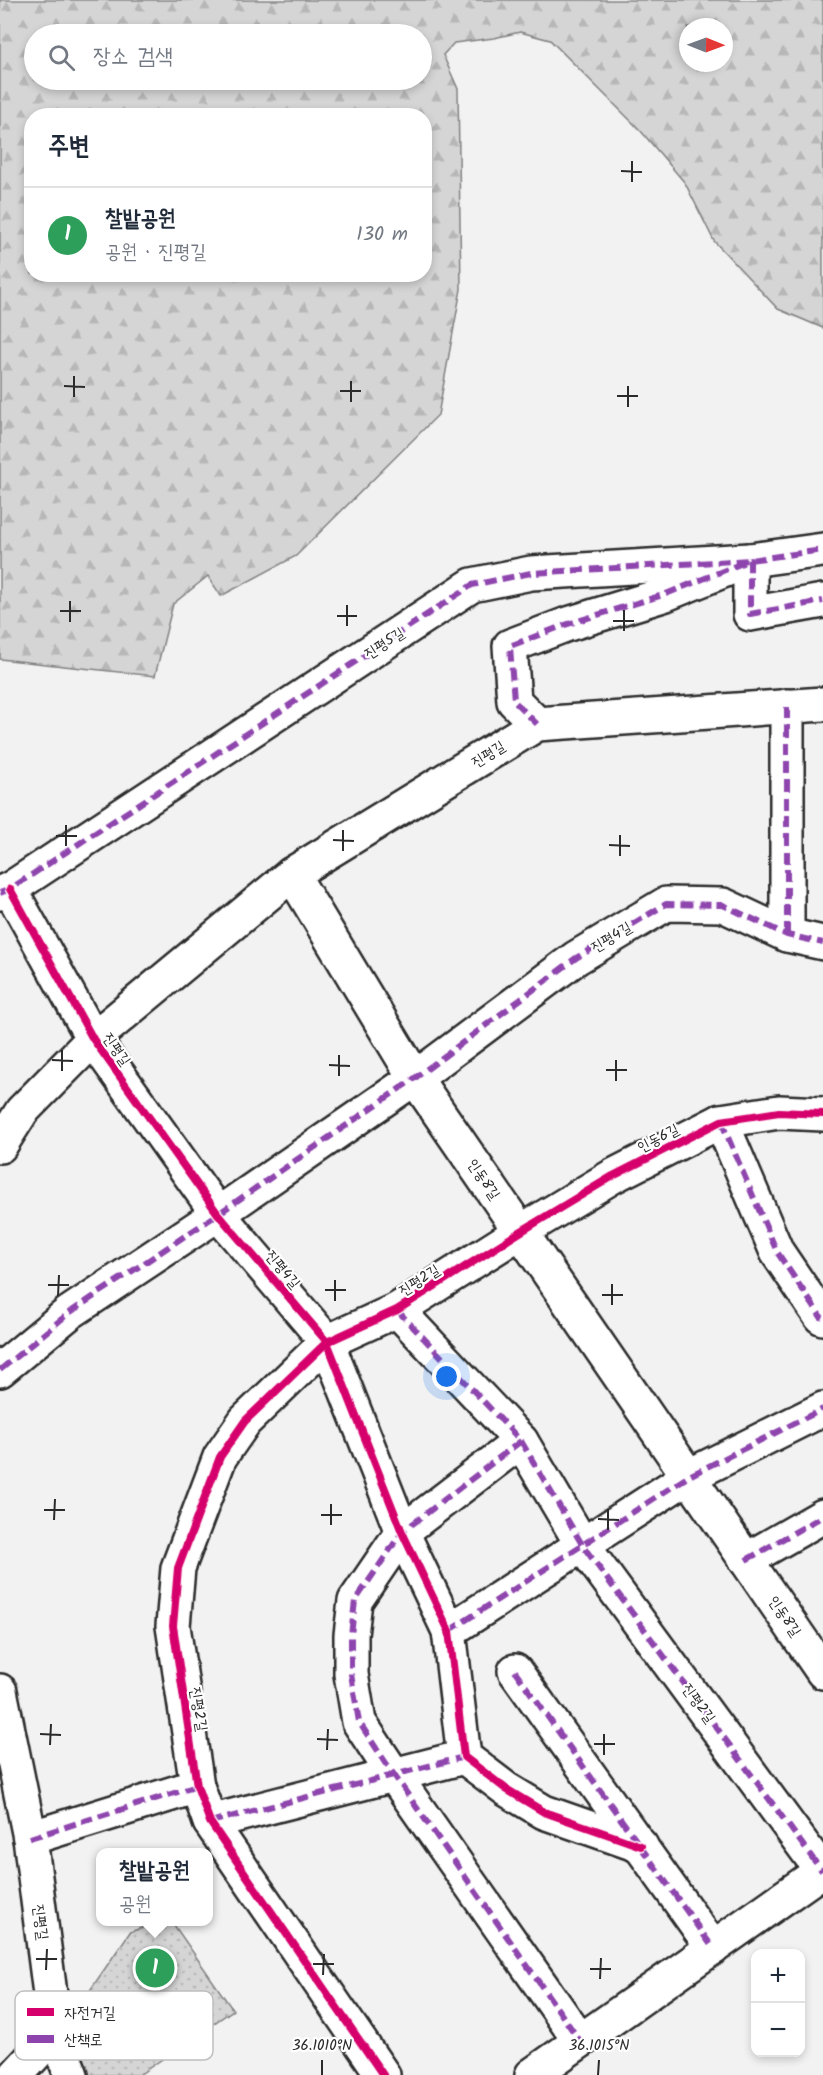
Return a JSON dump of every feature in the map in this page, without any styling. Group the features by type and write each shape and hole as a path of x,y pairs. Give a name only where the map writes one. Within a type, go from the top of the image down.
{"street":[{"name":"진평5길","path":"5,891 472,585 531,573 750,560 823,550"},
{"path":"537,724 514,701 510,646 564,625 666,594 750,560 750,614 823,601"},
{"name":"진평길","path":"0,1146 22,1111 93,1039 292,874 537,724 823,704"},
{"path":"787,706 787,935"},
{"name":"인동8길","path":"292,874 415,1078 823,1671"},
{"name":"진평길","path":"5,891 93,1039 218,1214"},
{"name":"진평4길","path":"0,1370 69,1313 218,1214 415,1078 576,958 666,904 723,905 787,935 823,943"},
{"name":"인동6길","path":"520,1232 613,1176 722,1120 779,1112 823,1114"},
{"path":"722,1120 777,1252 820,1317 823,1318"},
{"name":"진평4길","path":"218,1214 327,1342"},
{"name":"진평2길","path":"382,2075 210,1822 197,1786 173,1626 178,1568 220,1457 245,1421 327,1342 397,1310 520,1232"},
{"name":"진평2길","path":"397,1310 521,1441 583,1546 823,1871 532,2075"},
{"path":"327,1342 402,1532 449,1631 464,1757 506,1789 544,1812 641,1846"},
{"path":"449,1631 689,1476 823,1409"},
{"path":"521,1441 402,1532 355,1601 351,1635 351,1674 359,1722 580,2041"},
{"path":"747,1560 823,1516"},
{"path":"515,1671 713,1948"},
{"name":"진평길","path":"0,1691 30,1838 50,1991"},
{"path":"210,1822 464,1757"},
{"path":"30,1838 197,1786"},
{"path":"16,2075 30,2060"},
{"name":"진평길","path":"65,2060 71,2075"}],"green space":[{"path":"0,0 823,0 823,328 778,309 714,241 685,183 640,130 550,40 520,32 454,43 443,55 458,89 461,289 438,415 296,556 221,596 208,576 173,604 155,676 0,659"},
{"path":"147,1926 175,1926 233,2010 213,2024 213,1991 90,1991 130,1932"},
{"path":"75,2060 161,2060 139,2075 82,2075 75,2066"}],"marked path":[{"path":"0,893 10,889 472,585 531,573 750,560 823,550"},
{"path":"537,724 514,701 510,646 565,625 666,594 750,560 750,614 823,601"},
{"path":"787,706 787,935"},
{"path":"0,1370 69,1313 218,1214 415,1078 576,958 666,904 723,905 787,935 823,943"},
{"path":"721,1121 777,1252 823,1318"},
{"path":"397,1310 521,1441 583,1546 822,1871"},
{"path":"449,1631 689,1476 823,1409"},
{"path":"521,1441 402,1532 355,1601 351,1635 351,1674 359,1722 580,2041"},
{"path":"746,1560 823,1516"},
{"path":"515,1671 713,1948"},
{"path":"210,1822 464,1757"},
{"path":"30,1838 197,1786"}],"cycle path":[{"path":"10,889 93,1039 218,1214 327,1342 402,1532 449,1631 464,1757 506,1789 544,1812 641,1846"},
{"path":"383,2075 210,1822 197,1786 173,1626 178,1568 220,1457 245,1421 327,1342 397,1310 613,1176 721,1121 779,1112 823,1114"}],"place":[{"name":"찰밭공원","path":"155,1968"}]}
